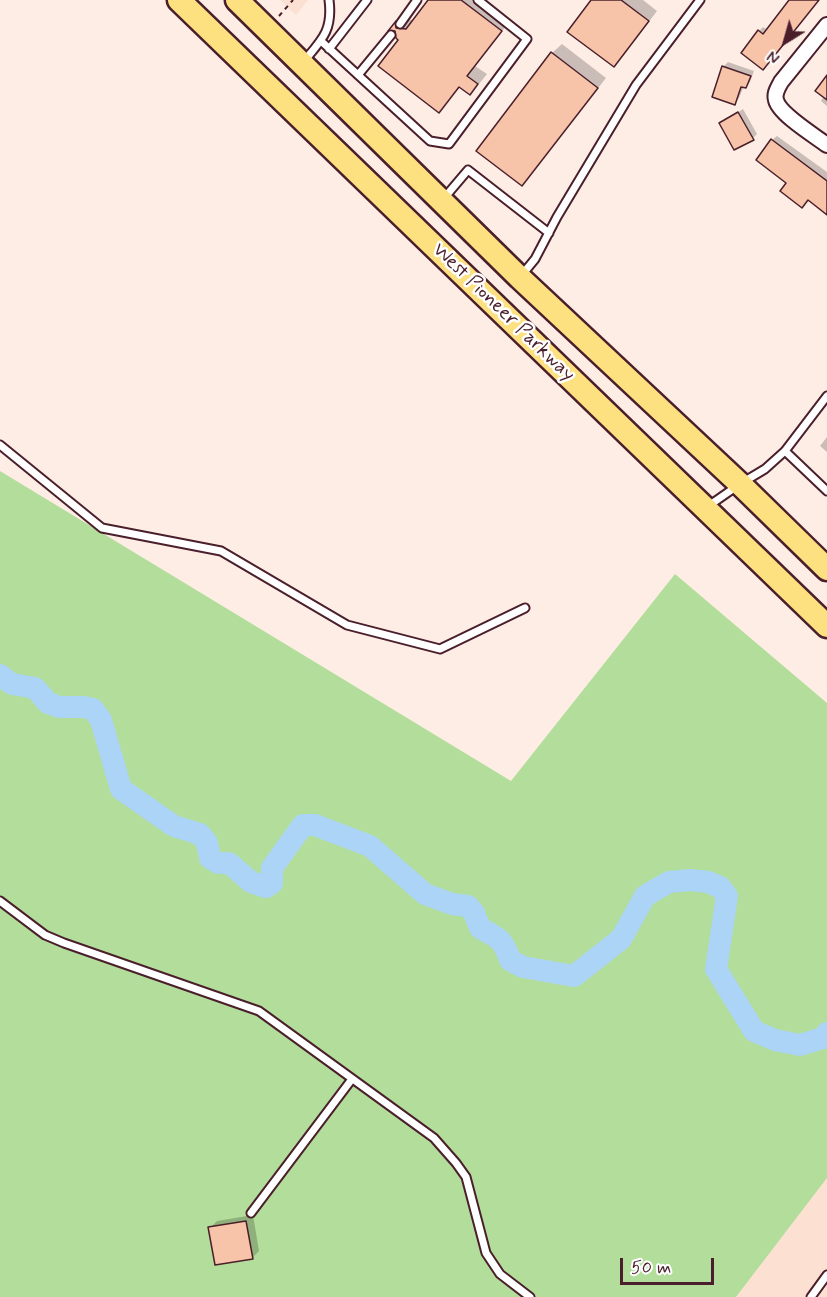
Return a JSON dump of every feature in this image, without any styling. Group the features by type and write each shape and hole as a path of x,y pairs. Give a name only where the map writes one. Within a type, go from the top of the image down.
{"main road":[{"name":"West Pioneer Parkway","path":"179,0 827,626"},
{"name":"West Pioneer Parkway","path":"237,0 520,278 740,483 827,569"},
{"path":"275,92 302,63"}],"street":[{"path":"827,25 776,90 777,103 785,113 827,145"}],"lane":[{"path":"302,63 326,36 331,11 329,0"},
{"path":"329,49 367,0"},
{"path":"400,24 417,0"},
{"path":"321,41 430,141 448,144 527,39 477,0"},
{"path":"520,278 534,259 636,85 700,0"},
{"path":"358,75 391,35"},
{"path":"442,201 468,170 549,233"},
{"path":"705,508 740,483 765,469 785,451 827,396"},
{"path":"0,445 102,528 221,551 348,625 440,649 525,608"},
{"path":"785,451 827,491"},
{"path":"0,901 45,935 63,943 259,1011 434,1138 466,1177 486,1253 500,1274 530,1297"},
{"path":"252,1213 352,1078"},
{"path":"811,1297 827,1275"}],"path":[{"path":"276,20 293,0"}],"shaded area":[{"path":"280,0 308,0 296,15"},
{"path":"827,1178 827,1297 736,1297"}],"green space":[{"path":"0,471 511,781 675,574 827,703 827,1178 736,1297 0,1297"}],"building":[{"path":"428,0 461,0 502,31 467,76 478,84 470,95 459,87 439,113 378,66 398,40 395,31 388,31 396,21 396,28 406,29"},
{"path":"591,0 621,0 649,21 614,67 567,32"},
{"path":"789,0 819,0 763,70 741,53 758,30 763,34"},
{"path":"551,52 598,88 522,186 476,151"},
{"path":"722,66 751,76 746,88 741,87 735,105 712,97"},
{"path":"827,75 827,100 815,91"},
{"path":"738,112 754,140 734,150 719,123"},
{"path":"771,139 827,181 827,215 808,200 802,208 780,191 786,183 756,160"},
{"path":"246,1221 253,1259 215,1265 208,1227"}],"waterway":[{"path":"0,675 12,684 35,688 48,703 60,707 93,709 101,720 121,789 174,826 200,834 207,843 210,858 218,863 229,863 251,882 266,887 272,883 272,868 303,825 315,825 370,846 425,894 452,904 468,906 474,913 480,928 500,940 510,960 523,967 574,976 621,939 645,896 669,882 691,880 708,882 720,887 727,896 716,969 754,1031 775,1040 800,1045 823,1038 827,1033"}]}
